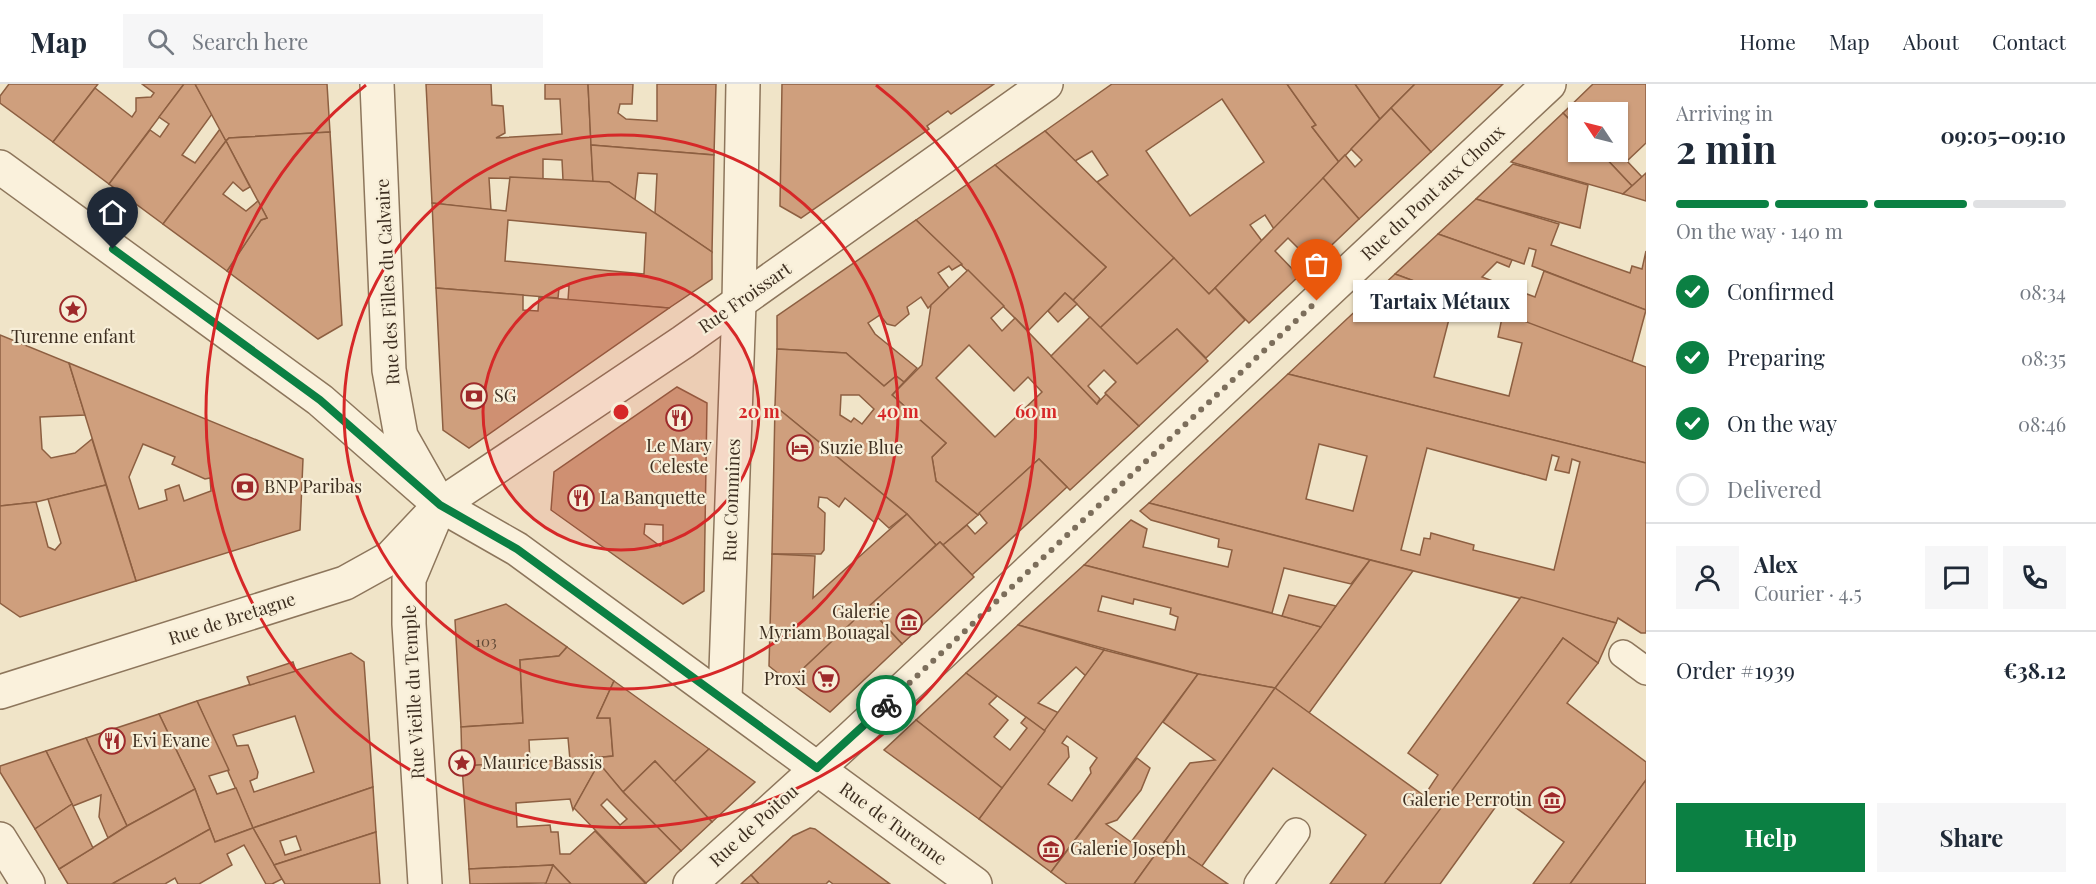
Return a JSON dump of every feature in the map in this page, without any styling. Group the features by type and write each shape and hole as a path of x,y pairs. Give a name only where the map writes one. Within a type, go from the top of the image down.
{"street":[{"name":"Rue des Filles du Calvaire","path":"377,84 389,370 400,435 440,505"},
{"name":"Rue Commines","path":"725,699 739,303 742,84"},
{"name":"Rue Froissart","path":"440,505 739,303 1046,84"},
{"name":"Rue du Pont aux Choux","path":"817,768 1549,84"},
{"name":"Rue de Turenne","path":"0,167 320,400 440,505 517,549 975,884"},
{"name":"Rue de Bretagne","path":"0,692 345,583 390,558 440,505"},
{"name":"Rue Vieille du Temple","path":"425,884 409,624 409,579 440,505"},
{"name":"Rue de Poitou","path":"690,884 817,768"},
{"path":"0,839 28,884"}],"lane":[{"path":"1623,654 1646,671"},
{"path":"1258,884 1296,832"}],"building":[{"path":"9,84 98,84 53,142 0,103 0,96"},
{"path":"142,84 184,84 109,184 53,142 95,88 132,117 136,111 136,98 151,97 154,93"},
{"path":"184,84 195,84 212,114 182,155 195,163 220,129 226,141 163,224 109,184 150,130 160,137 169,124 159,117"},
{"path":"195,84 327,84 330,132 229,138 226,141"},
{"path":"426,84 491,84 492,105 503,106 505,133 496,138 562,134 560,99 545,99 545,84 588,84 593,182 563,180 562,160 543,159 543,179 489,178 491,210 432,203"},
{"path":"588,84 633,84 632,104 620,104 618,113 626,119 657,121 657,84 716,84 714,155 591,145"},
{"path":"782,84 994,84 951,114 948,111 927,126 929,129 801,218 780,206"},
{"path":"1112,84 1287,84 1316,125 1312,127 1339,162 1274,229 1265,215 1250,225 1262,241 1209,294 1097,182 1108,175 1092,151 1075,161 1045,131","holes":["1222,99 1264,162 1190,216 1146,151"]},
{"path":"1287,84 1355,84 1380,119 1339,162 1312,127 1316,125"},
{"path":"1355,84 1415,84 1380,119"},
{"path":"1415,84 1503,84 1431,152 1391,108"},
{"path":"1593,84 1646,84 1646,143 1628,160 1628,102 1574,102"},
{"path":"1391,108 1431,152 1359,219 1323,178 1345,155 1355,167 1362,160 1351,149"},
{"path":"1568,108 1568,118 1563,113"},
{"path":"1563,113 1568,118 1568,162 1609,162 1632,186 1623,194 1511,162"},
{"path":"1045,131 1174,258 1100,328 1073,300 1106,267 995,165"},
{"path":"330,132 342,325 318,339 227,271 261,220 267,218 226,141 229,138"},
{"path":"226,141 250,187 243,191 233,182 223,194 246,211 258,201 267,218 261,220 227,271 163,224"},
{"path":"591,145 714,155 712,252 655,213 657,174 638,173 635,200 609,182 593,182"},
{"path":"1609,162 1628,162 1642,177 1632,186"},
{"path":"1513,164 1588,185 1580,228 1476,199"},
{"path":"995,165 1106,267 1073,300 1065,293 1028,331 916,220"},
{"path":"1646,173 1646,201 1623,194 1632,186"},
{"path":"510,177 609,182 712,252 712,279 669,308 568,300 569,286 559,288 558,298 436,288 432,203 506,211","holes":["508,220 646,233 644,274 505,261"]},
{"path":"1323,178 1359,219 1313,263 1288,238 1275,251 1299,276 1249,323 1215,288"},
{"path":"1476,199 1559,224 1551,245 1630,273 1632,266 1642,269 1646,251 1646,310 1532,266 1536,250 1529,248 1524,264 1438,234"},
{"path":"916,220 962,264 952,270 949,266 938,273 949,288 928,308 921,297 907,307 909,314 895,326 887,324 880,315 868,323 875,334 917,368 904,382 896,376 884,386 846,353 777,349 777,316"},
{"path":"1438,234 1512,260 1509,267 1497,262 1482,277 1535,297 1544,271 1646,310 1632,362 1395,274"},
{"path":"1174,258 1209,294 1215,288 1245,320 1206,358 1177,329 1137,364 1100,328"},
{"path":"968,270 1004,306 991,318 1002,331 1015,318 1097,404 1106,394 1139,426 1070,490 1039,459 978,515 936,481 932,457 946,443 892,395 922,365 931,305","holes":["969,345 1014,391 1028,377 1042,392 995,437 936,378"]},
{"path":"1395,274 1455,296 1434,377 1509,396 1522,343 1498,337 1503,313 1646,367 1646,463 1288,374"},
{"path":"436,288 523,295 523,310 538,311 539,297 669,308 469,448 443,430"},
{"path":"1065,293 1077,304 1058,322 1048,311"},
{"path":"1090,317 1137,364 1177,329 1208,361 1139,426 1105,393 1116,382 1104,370 1088,386 1100,399 1097,404 1051,356"},
{"path":"0,335 69,363 85,415 40,417 42,449 51,458 75,453 92,439 106,485 36,502 0,506"},
{"path":"777,349 846,353 884,386 896,376 904,382 892,395 946,443 932,457 936,481 978,515 943,545 940,542 936,545 907,514 775,406","holes":["841,395 859,395 874,409 862,424 854,418 851,422 840,415"]},
{"path":"69,363 303,459 300,530 136,581","holes":["143,444 175,457 172,464 205,479 210,478 211,491 184,501 179,485 165,490 167,500 139,509 129,477"]},
{"path":"1288,374 1646,463 1646,633 1641,633 1618,618 1616,623 1149,503","holes":["1319,444 1367,456 1353,511 1306,499","1427,448 1546,480 1552,455 1559,457 1555,470 1569,473 1572,459 1580,462 1554,570 1473,550 1474,545 1431,533 1430,539 1424,538 1420,555 1401,550"]},
{"path":"677,387 707,403 704,591 683,604 551,510 554,472","holes":["645,524 663,525 663,543 660,546 644,534"]},
{"name":"Suzie Blue","path":"775,406 907,514 889,528 878,518 874,522 845,498 839,507 827,498 819,497 818,507 825,513 824,550 821,554 772,554"},
{"path":"1039,459 1067,487 972,575 943,545 967,525 975,534 987,523 979,513"},
{"path":"106,485 136,581 20,617 0,603 0,506 36,502 48,547 55,550 61,543 48,499"},
{"path":"1149,503 1370,560 1351,584 1284,568 1272,613 1084,565 1131,520 1147,529 1143,547 1228,567 1232,550 1218,547 1219,539 1151,520 1140,511"},
{"path":"907,514 936,545 789,682 769,666 772,554 815,556 813,598"},
{"path":"940,542 974,577 902,644 868,607"},
{"path":"1370,560 1413,571 1309,713 1275,688"},
{"path":"1084,565 1321,627 1275,688 1198,674 1018,625","holes":["1102,596 1133,604 1134,599 1171,608 1170,614 1178,617 1175,630 1098,611"]},
{"path":"1289,595 1336,606 1321,627 1282,616"},
{"path":"1521,597 1616,623 1598,663 1563,638 1441,808 1424,796 1438,775 1408,753"},
{"path":"506,604 567,647 559,656 520,660 523,723 461,727 455,620"},
{"path":"868,607 902,644 830,712 789,682"},
{"path":"1018,625 1104,650 1086,676 1076,667 1038,703 1059,713 1045,731 966,673"},
{"path":"1563,638 1598,663 1567,703 1646,762 1646,780 1570,884 1533,884 1564,842 1502,798 1440,884 1384,884"},
{"path":"567,647 614,681 597,718 610,718 613,756 570,760 568,738 529,740 530,764 462,766 461,727 523,723 520,660 559,656"},
{"path":"1104,650 1198,674 1051,872 979,819","holes":["1067,736 1097,758 1090,768 1091,773 1072,801 1048,784 1069,757 1068,747 1062,743"]},
{"path":"351,653 364,662 373,787 253,828 197,701","holes":["295,716 314,772 254,792 250,781 257,778 258,772 248,745 237,746 233,735"]},
{"path":"293,662 296,671 250,685 247,677"},
{"path":"966,673 997,696 989,704 1008,720 994,737 1010,750 1027,728 1021,723 1026,717 1045,731 1002,788 916,720"},
{"path":"1198,674 1275,688 1134,884 1067,884 1051,872 1137,758 1150,768 1141,790 1117,820 1106,824 1131,842 1190,763 1215,760 1163,722"},
{"path":"614,681 709,749 674,782 655,761 623,792 594,758 613,756 610,718 597,718"},
{"path":"1275,688 1441,808 1384,884 1330,884 1366,835 1273,768 1202,866 1165,841"},
{"path":"197,701 229,770 209,776 217,794 236,788 253,828 215,842 195,789 159,714"},
{"path":"159,714 195,789 127,826 86,738"},
{"path":"916,720 1002,788 979,819 884,750"},
{"path":"86,738 127,826 108,838 99,817 101,795 73,806 46,751"},
{"path":"709,749 755,782 712,822 674,782"},
{"path":"46,751 72,804 35,829 0,772 0,766"},
{"path":"594,758 599,763 573,810 570,799 516,803 517,827 550,825 551,832 558,832 560,854 570,854 595,831 646,884 571,884 553,865 469,869 462,766"},
{"path":"655,761 712,822 681,851 623,792"},
{"path":"599,763 623,792 681,851 646,883 574,808","holes":["607,799 627,819 620,825 601,805"]},
{"path":"1646,780 1646,884 1570,884"},
{"path":"373,787 376,832 274,865 253,828","holes":["296,836 301,850 285,855 280,841"]},
{"path":"195,789 210,829 112,884 68,884 59,869 127,826"},
{"path":"72,804 93,848 59,869 35,829"},
{"path":"253,828 282,879 272,884 266,884 244,845 227,854 232,865 199,884 178,884 175,878 165,884 112,884 210,829 215,842"},
{"path":"810,828 815,829 890,884 833,884 829,881 826,884 759,884 751,875 793,836"},
{"path":"376,832 380,884 285,884 274,865"},
{"path":"1165,841 1202,866 1228,884 1134,884"},
{"path":"553,865 571,884 545,884"},
{"path":"553,865 546,883 470,884 469,869"},
{"path":"751,875 759,884 741,884 743,882"}],"way so far":[{"path":"886,705 1317,301"}],"place":[{"name":"Tartaix Métaux","path":"1317,301"},
{"name":"Turenne enfant","path":"73,309"},
{"name":"SG","path":"474,396"},
{"name":"Le Mary Celeste","path":"679,418"},
{"name":"Suzie Blue","path":"800,448"},
{"name":"BNP Paribas","path":"245,487"},
{"name":"La Banquette","path":"581,498"},
{"name":"Galerie Myriam Bouagal","path":"909,622"},
{"name":"Proxi","path":"826,679"},
{"name":"Evi Evane","path":"112,741"},
{"name":"Maurice Bassis","path":"462,763"},
{"name":"Galerie Perrotin","path":"1552,800"},
{"name":"Galerie Joseph","path":"1051,849"}],"route":[{"path":"113,249 320,400 440,505 517,549 817,768 886,705"}]}
